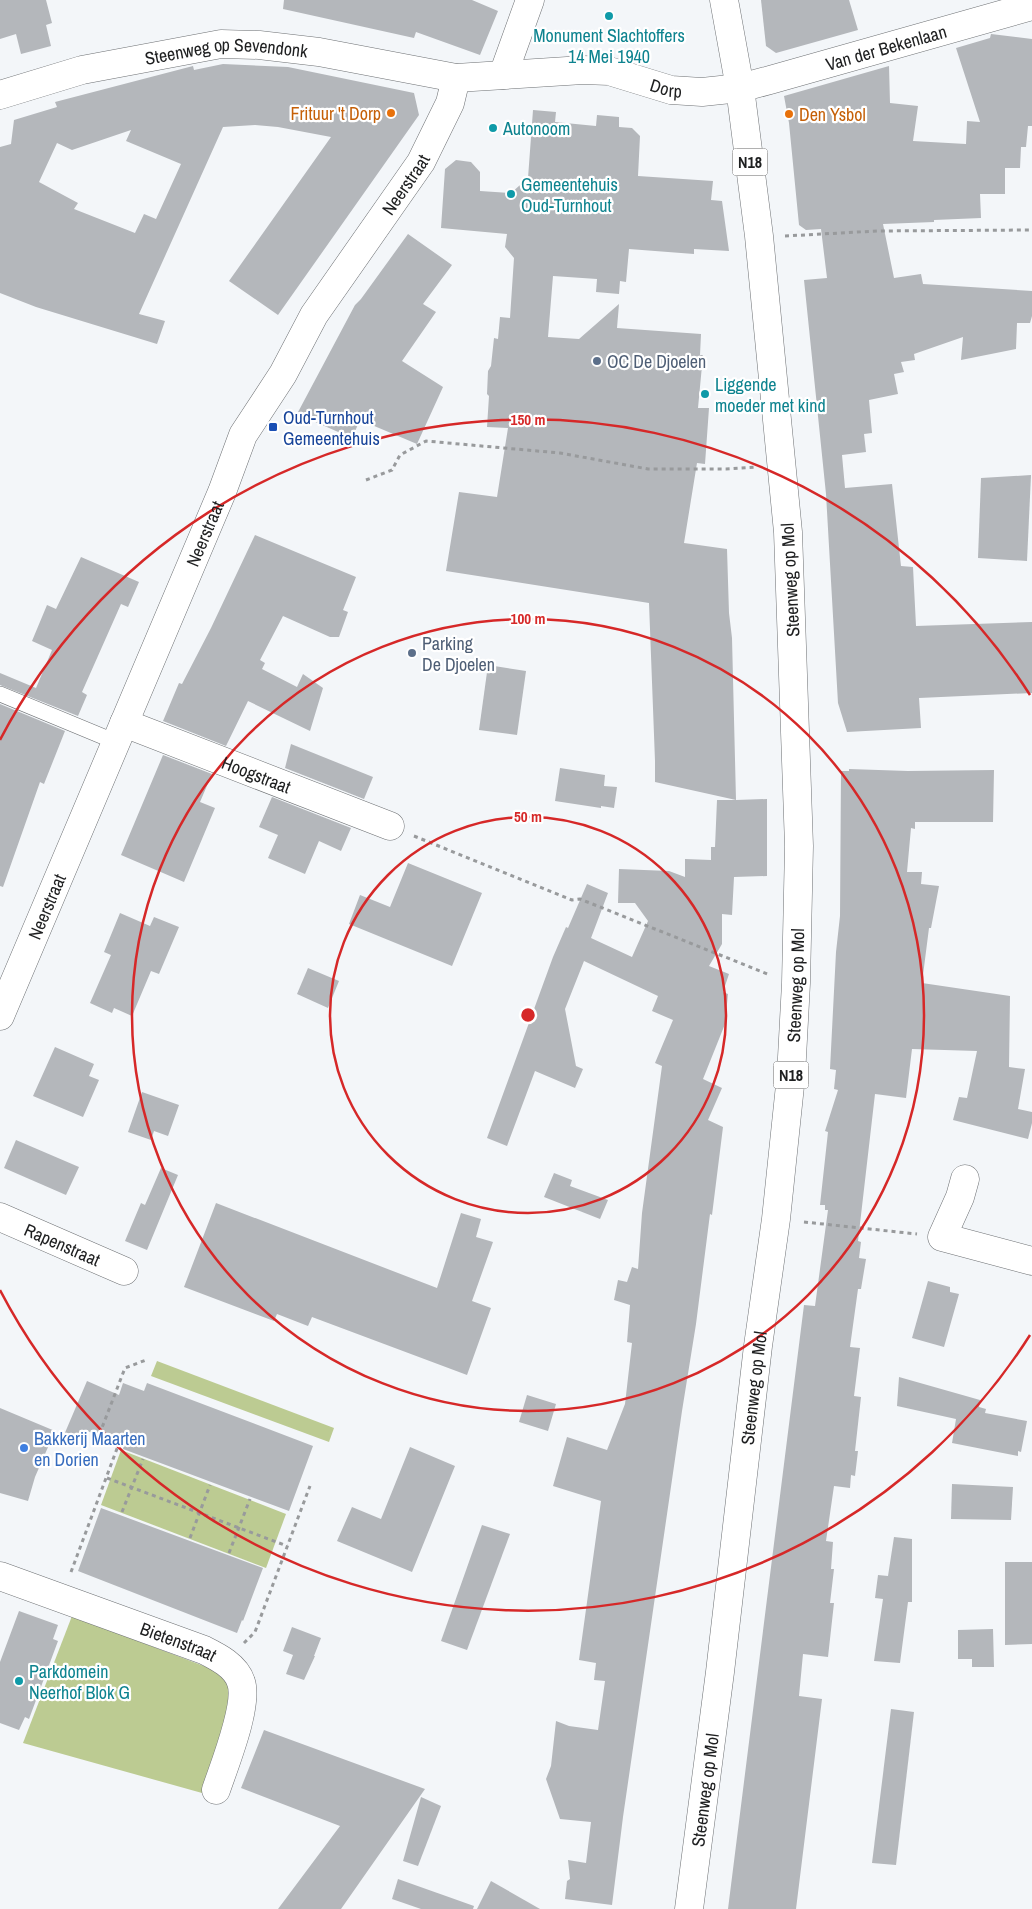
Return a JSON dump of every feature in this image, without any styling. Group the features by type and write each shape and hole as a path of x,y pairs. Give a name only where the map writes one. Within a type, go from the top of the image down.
{"street":[{"path":"503,75 530,0"},
{"name":"N18","path":"724,0 740,88"},
{"name":"Van der Bekenlaan","path":"740,88 1032,6"},
{"name":"Steenweg op Sevendonk","path":"0,95 82,70 221,44 259,45 319,52 456,78"},
{"name":"Dorp","path":"456,78 582,70 609,71 671,90 702,92 740,88"},
{"name":"Neerstraat","path":"0,1016 222,492 243,435 283,374 314,315 421,162 450,103 456,78"},
{"name":"Steenweg op Mol","path":"689,1909 758,1346 776,1219 791,1076 796,983 798,827 788,532 759,236 740,88"},
{"name":"Hoogstraat","path":"120,732 390,826"},
{"path":"965,1179 960,1197 942,1237 1032,1261"},
{"name":"Rapenstraat","path":"0,1217 124,1271"},
{"name":"Bietenstraat","path":"0,1576 204,1650 220,1658 234,1670 241,1682 243,1703 216,1790"}],"lane":[{"name":"Hoogstraat","path":"0,694 120,732"}],"path":[{"path":"759,236 877,231 1032,230"},
{"path":"366,480 392,470 400,455 426,441 560,453 648,469 726,469 782,465"},
{"path":"390,826 572,900 580,899 779,978 796,983"},
{"path":"776,1219 942,1237"},
{"path":"61,1599 118,1446 98,1438 125,1368 146,1360"},
{"path":"122,1512 143,1459"},
{"path":"107,1478 288,1546"},
{"path":"190,1538 210,1484"},
{"path":"220,1658 241,1646 255,1632 310,1486"},
{"path":"229,1553 250,1499"}],"green space":[{"path":"157,1361 334,1428 329,1442 151,1376"},
{"path":"121,1450 286,1514 266,1568 101,1505"},
{"path":"72,1616 217,1671 226,1679 230,1709 202,1793 23,1743"}],"building":[{"path":"0,0 46,0 52,23 46,25 51,46 21,54 16,34 0,39"},
{"path":"284,0 472,0 498,11 480,55 416,32 414,38 283,9"},
{"path":"761,0 849,0 858,30 776,53 766,46"},
{"path":"991,34 1032,39 1032,126 1028,126 1026,147 1021,147 1020,168 1005,168 1005,194 980,194 981,218 883,224 894,278 921,274 923,284 1032,291 1032,316 1030,323 1017,323 1016,349 961,360 963,337 914,354 915,360 901,362 904,372 894,374 898,394 869,400 872,433 864,434 866,452 842,455 845,488 892,484 901,566 913,567 916,626 1032,622 1032,693 919,698 921,728 847,732 838,703 826,494 804,280 827,278 821,229 806,230 799,225 789,123 784,96 889,66 890,103 918,106 913,141 966,144 967,121 980,122 956,48 990,38"},
{"path":"223,64 288,67 414,93 419,115 278,315 229,281 331,137 278,127 255,125 223,127 139,314 165,321 157,344 36,307 0,293 0,147 11,144 14,120 57,107 55,102 193,66 194,70","holes":["131,130 126,141 181,164 156,219 144,214 135,233 74,209 78,203 39,182 57,143 72,150"]},
{"path":"533,110 556,112 555,122 596,126 597,115 619,117 619,127 632,128 640,136 638,176 713,181 711,200 722,201 729,251 694,249 694,254 629,249 626,282 620,281 619,294 596,292 597,279 553,276 548,337 579,339 619,304 617,328 701,334 700,355 703,355 698,408 709,408 705,464 697,463 684,543 727,549 729,613 732,638 736,800 655,782 649,603 446,571 459,492 497,497 508,428 487,427 488,371 491,366 494,338 498,339 500,317 510,318 514,258 505,247 507,234 441,228 445,169 456,160 471,162 480,172 480,191 511,193 528,178"},
{"path":"408,234 452,265 423,304 436,312 402,361 443,387 417,444 360,420 352,438 297,414 355,305"},
{"path":"1031,475 1027,561 978,558 981,478"},
{"path":"255,535 356,577 343,610 348,612 339,637 330,637 283,616 260,660 265,663 262,669 297,687 303,674 323,688 310,731 248,701 226,746 163,721 179,683 182,684 211,628"},
{"path":"81,557 139,582 128,607 121,604 82,692 87,695 78,716 0,685 0,673 36,688 52,650 32,641 47,605 56,609"},
{"path":"488,665 526,671 517,735 479,730"},
{"path":"0,704 65,731 44,784 40,782 3,887 0,886"},
{"path":"291,744 373,777 364,799 285,768"},
{"path":"163,755 212,774 200,802 215,808 184,882 121,855"},
{"path":"560,768 605,775 604,786 617,787 614,808 601,806 601,808 555,801"},
{"path":"849,769 908,771 994,770 993,822 915,822 915,829 911,828 907,872 922,872 921,884 939,886 931,928 929,928 922,983 1010,996 1009,1067 1025,1069 1018,1109 1032,1112 1032,1123 1028,1139 953,1120 959,1097 967,1098 977,1051 912,1049 906,1098 875,1094 858,1241 861,1242 859,1258 866,1259 861,1289 858,1289 850,1347 860,1348 854,1396 861,1397 855,1451 858,1451 855,1476 851,1475 850,1488 834,1486 826,1541 833,1542 831,1569 834,1569 830,1603 834,1603 828,1657 803,1654 799,1696 822,1699 796,1909 728,1909 804,1305 815,1306 828,1210 825,1210 825,1205 820,1205 828,1132 825,1131 838,1090 834,1089 836,1070 830,1069 836,952 840,916 841,771 849,771"},
{"path":"272,797 351,828 341,851 319,841 305,874 268,858 278,835 259,827"},
{"path":"767,799 767,876 734,877 732,915 722,914 722,944 709,966 729,974 723,992 728,994 725,1024 703,1079 722,1088 708,1120 723,1127 712,1215 710,1214 696,1324 623,1817 612,1905 565,1899 567,1881 570,1879 568,1860 586,1863 591,1822 560,1819 546,1779 551,1766 556,1721 569,1726 598,1730 605,1681 594,1680 596,1663 579,1660 601,1501 553,1486 567,1437 607,1450 625,1404 632,1343 627,1342 630,1305 614,1300 618,1280 627,1282 632,1267 638,1269 642,1213 662,1066 655,1063 673,1020 652,1011 658,996 584,961 565,1009 576,1066 583,1069 575,1088 535,1071 507,1146 487,1138 553,957 587,884 608,893 591,938 632,957 648,921 635,903 618,903 619,869 669,871 685,877 685,859 711,860 711,847 715,847 717,800"},
{"path":"408,863 482,893 452,966 349,924 360,895 390,907"},
{"path":"120,913 150,926 154,917 179,927 159,974 151,971 132,1016 114,1008 112,1013 90,1003 111,955 104,952"},
{"path":"308,968 339,981 328,1008 297,994"},
{"path":"55,1047 94,1064 89,1076 99,1080 83,1117 33,1096"},
{"path":"142,1092 179,1105 168,1136 154,1131 151,1140 128,1132"},
{"path":"16,1140 79,1167 66,1195 4,1168"},
{"path":"161,1168 178,1175 147,1250 125,1241 141,1203 145,1205"},
{"path":"554,1173 572,1180 570,1186 608,1200 600,1219 544,1197"},
{"path":"216,1203 437,1288 461,1213 481,1219 476,1237 493,1242 472,1301 491,1308 467,1375 312,1317 308,1326 277,1314 274,1321 184,1287"},
{"path":"928,1281 950,1287 950,1292 959,1294 944,1347 912,1338"},
{"path":"899,1377 980,1400 979,1407 986,1409 985,1413 1027,1421 1021,1452 1018,1451 1018,1456 952,1443 956,1419 897,1406"},
{"path":"87,1381 119,1395 123,1383 144,1391 147,1383 313,1446 289,1511 123,1449 124,1445 87,1431 82,1443 64,1435"},
{"path":"527,1395 556,1404 548,1431 519,1422"},
{"name":"Bakkerij Maarten en Dorien","path":"0,1408 55,1431 35,1477 28,1501 0,1493"},
{"path":"410,1447 455,1466 412,1572 337,1541 352,1507 381,1519"},
{"path":"952,1484 1013,1487 1011,1520 951,1519"},
{"path":"101,1508 263,1568 237,1633 78,1571"},
{"path":"482,1525 510,1534 467,1650 441,1641"},
{"path":"894,1537 912,1539 912,1602 908,1602 900,1663 874,1661 883,1599 875,1598 878,1575 888,1576"},
{"path":"1005,1562 1032,1562 1032,1644 1005,1645"},
{"name":"Parkdomein Neerhof Blok G","path":"19,1611 58,1625 53,1639 58,1641 29,1719 25,1717 19,1730 0,1723 0,1662"},
{"path":"292,1627 321,1638 304,1680 286,1674 293,1655 283,1651"},
{"path":"993,1629 994,1667 972,1667 972,1659 958,1659 958,1630"},
{"path":"891,1709 914,1712 896,1865 872,1863"},
{"path":"264,1730 425,1789 341,1909 278,1909 340,1826 241,1788"},
{"path":"421,1797 441,1806 418,1866 403,1861"},
{"path":"398,1879 474,1906 473,1909 421,1909 392,1899"},
{"path":"491,1881 540,1909 477,1909"}],"place":[{"name":"Monument Slachtoffers 14 Mei 1940","path":"609,16"},
{"name":"Frituur 't Dorp","path":"391,113"},
{"name":"Den Ysbol","path":"789,114"},
{"name":"Autonoom","path":"493,128"},
{"name":"Gemeentehuis Oud-Turnhout","path":"511,194"},
{"name":"OC De Djoelen","path":"597,361"},
{"name":"Liggende moeder met kind","path":"705,394"},
{"name":"Oud-Turnhout Gemeentehuis","path":"273,427"},
{"name":"Parking De Djoelen","path":"412,653"},
{"name":"Bakkerij Maarten en Dorien","path":"24,1448"},
{"name":"Parkdomein Neerhof Blok G","path":"19,1681"}]}
